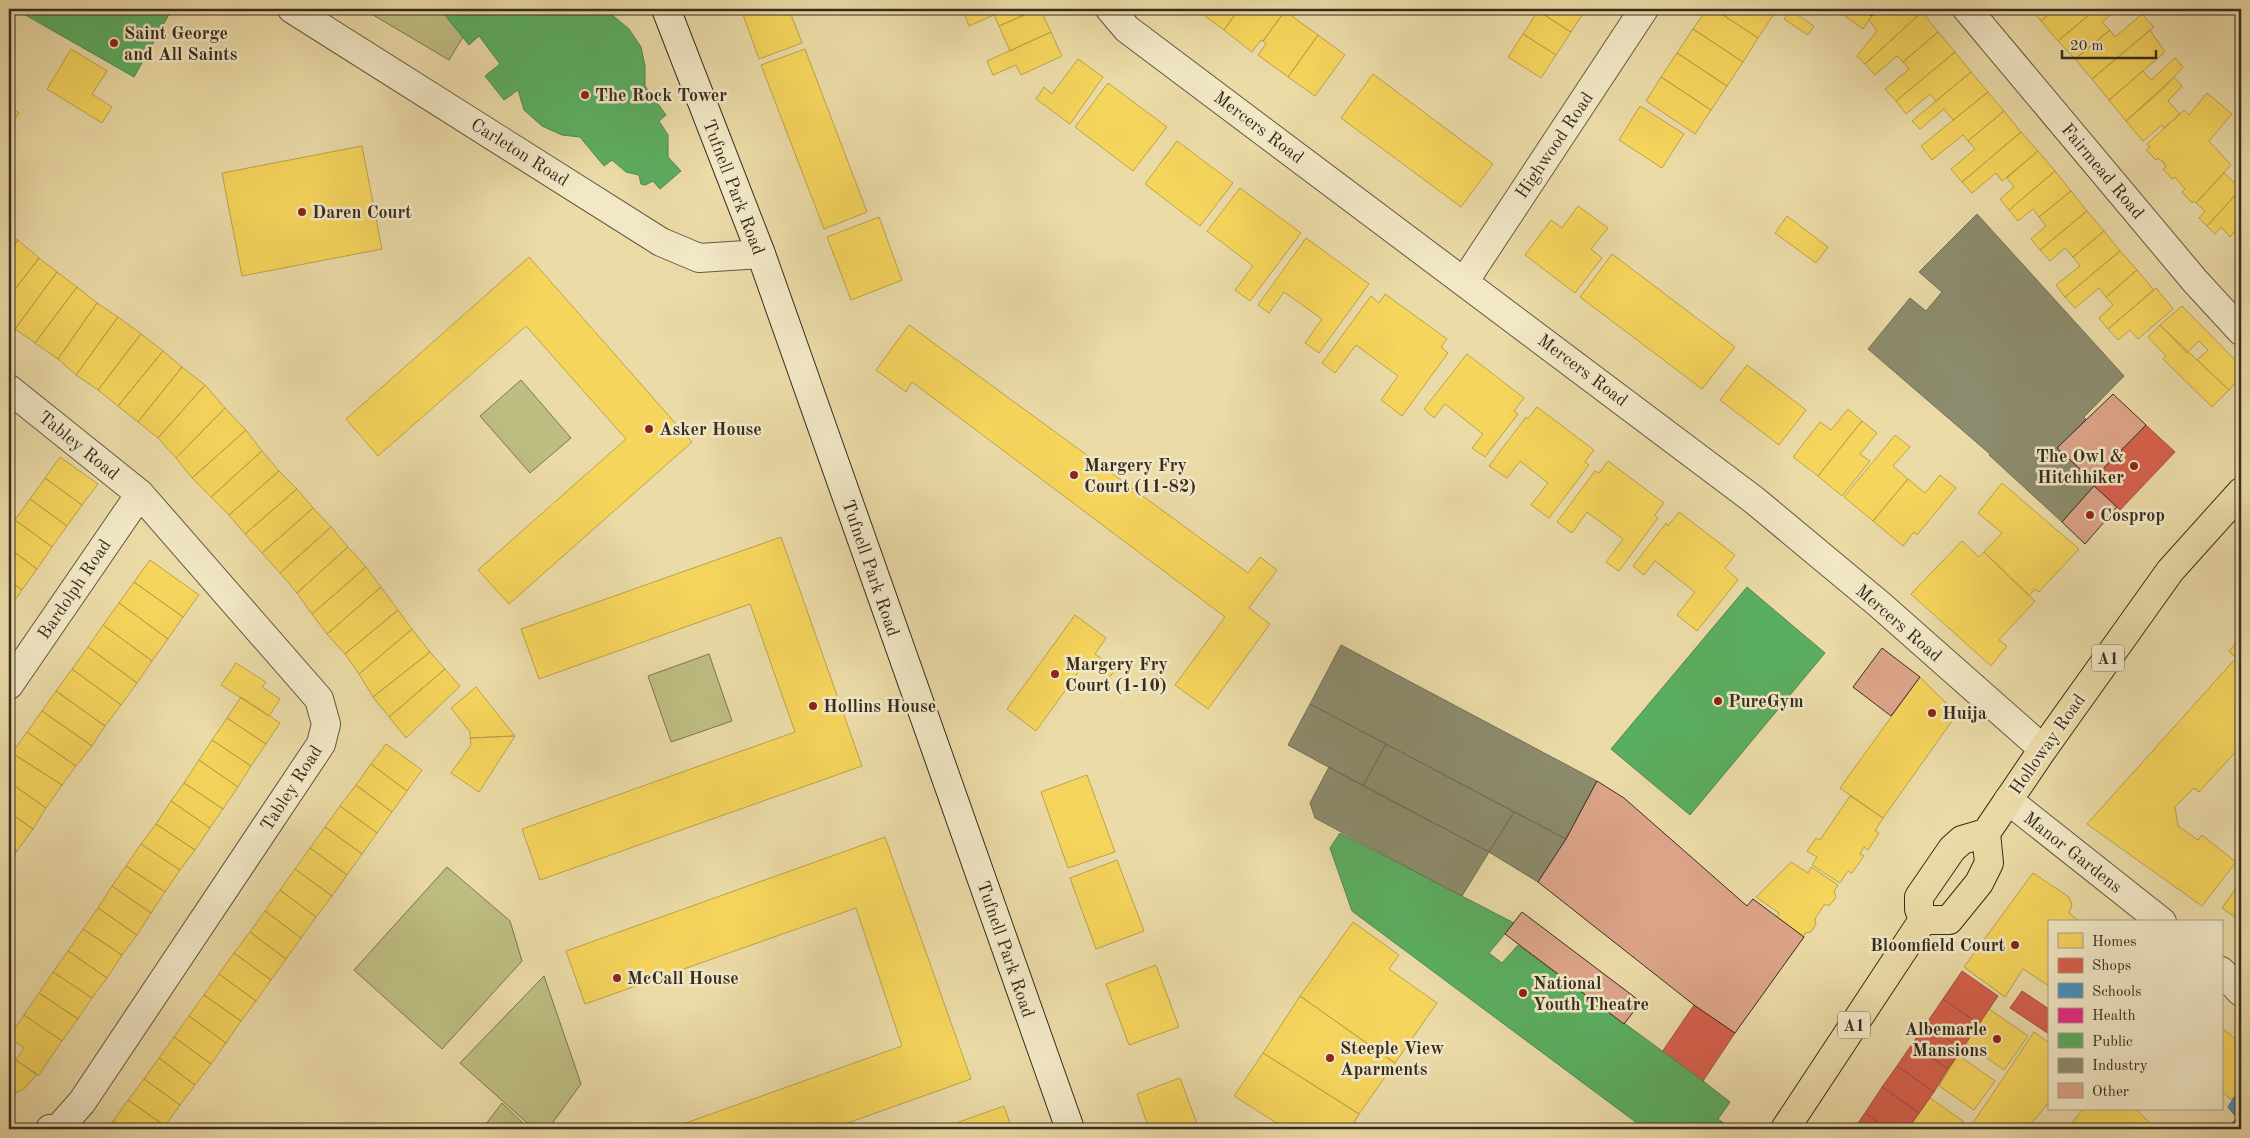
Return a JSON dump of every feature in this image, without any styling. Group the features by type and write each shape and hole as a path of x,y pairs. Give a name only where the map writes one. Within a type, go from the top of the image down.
{"highway":[{"name":"Holloway Road","path":"1986,833 2043,749 2170,571 2241,492"},
{"path":"1986,833 1990,860 1979,883 1952,917 1946,921 1923,920 1918,903 1927,883 1957,843 1969,837 1986,833"},
{"name":"A1","path":"1785,1129 1923,920"}],"street":[{"name":"Carleton Road","path":"292,9 661,242 699,258 760,254"},
{"name":"Tufnell Park Road","path":"666,9 760,254 1070,1129"},
{"name":"Highwood Road","path":"1464,282 1644,9"},
{"name":"Fairmead Road","path":"1967,9 2194,281 2241,331"},
{"name":"Mercers Road","path":"1126,16 1464,282 1754,500 1878,604 2043,749"},
{"name":"Tabley Road","path":"9,388 140,494 319,699 326,724 321,744 82,1102 59,1128 50,1129"},
{"name":"Bardolph Road","path":"9,685 140,494"},
{"name":"Manor Gardens","path":"2008,800 2159,920"},
{"path":"2222,972 2241,992"}],"green space":[{"path":"363,9 480,9 449,60"},
{"path":"521,380 571,438 530,473 480,416"},
{"path":"709,654 732,721 671,742 648,676"},
{"path":"447,867 510,921 522,961 442,1049 354,970"},
{"path":"544,976 581,1084 548,1129 534,1129 460,1063"},
{"path":"502,1103 529,1129 493,1129 486,1124"}],"building: Homes":[{"path":"741,9 789,9 802,43 759,59"},
{"path":"973,9 1038,9 999,26 994,15 969,26 964,13"},
{"path":"1040,9 1051,32 1010,51 999,26"},
{"path":"1198,9 1239,9 1224,30"},
{"path":"1239,9 1282,9 1285,11 1263,41 1261,40 1252,52 1224,30"},
{"path":"1539,9 1586,9 1571,32 1538,11"},
{"path":"1707,9 1714,9 1758,38 1743,62 1693,29"},
{"path":"1714,9 1766,9 1774,14 1758,38"},
{"path":"1836,9 1864,9 1872,16 1863,29"},
{"path":"1878,9 1918,9 1922,12 1865,64 1857,56 1877,31 1869,20"},
{"path":"2031,9 2055,9 2041,21"},
{"path":"2055,9 2096,9 2058,41 2041,21"},
{"path":"2096,9 2118,9 2102,22 2110,30 2075,59 2058,41"},
{"path":"1790,10 1814,26 1808,35 1784,19"},
{"path":"1285,11 1318,35 1288,77 1258,55 1266,44 1263,41"},
{"path":"1538,11 1571,32 1556,55 1523,34"},
{"path":"1922,12 1938,32 1903,62 1897,56 1875,75 1865,64"},
{"path":"2142,14 2154,27 2092,79 2075,59 2110,30 2115,37"},
{"path":"1693,29 1743,62 1727,86 1677,53"},
{"path":"2150,30 2165,52 2109,100 2092,79"},
{"path":"1051,32 1062,56 1021,75 1016,65 993,75 987,61"},
{"path":"1938,32 1955,52 1896,101 1885,89 1909,69 1903,62"},
{"path":"1523,34 1556,55 1541,78 1508,57"},
{"path":"1318,35 1345,55 1315,96 1288,77"},
{"path":"71,49 107,71 92,94 112,107 102,123 47,89"},
{"path":"805,49 867,212 824,229 761,65"},
{"path":"1955,52 1971,72 1936,101 1930,94 1906,114 1896,101"},
{"path":"1677,53 1727,86 1711,110 1661,77"},
{"path":"2175,58 2183,67 2162,90 2126,121 2109,100 2143,71 2151,80"},
{"path":"1078,59 1103,77 1070,124 1036,99 1044,87 1052,94"},
{"path":"1971,72 1988,92 1953,120 1944,109 1920,129 1912,121"},
{"path":"1373,74 1493,164 1461,207 1341,118"},
{"path":"1661,77 1711,110 1695,134 1646,101"},
{"path":"2174,77 2182,86 2168,101 2180,114 2164,128 2162,125 2143,141 2126,121"},
{"path":"1108,83 1167,127 1133,171 1075,127"},
{"path":"1988,92 2004,111 1968,141 1963,135 1932,160 1921,146"},
{"path":"2207,93 2232,114 2209,141 2231,165 2196,203 2194,201 2192,203 2182,192 2185,189 2175,177 2172,179 2163,169 2166,167 2163,162 2158,158 2156,160 2146,150 2150,147 2147,144 2184,110 2189,115"},
{"path":"9,106 19,113 9,129"},
{"path":"1640,106 1684,134 1662,168 1619,140"},
{"path":"2004,111 2021,132 1962,182 1951,169 1975,149 1968,141"},
{"path":"2021,132 2038,151 2002,181 1996,173 1972,193 1962,182"},
{"path":"1177,141 1233,183 1200,226 1145,184"},
{"name":"Daren Court","path":"362,146 382,249 242,276 222,173"},
{"path":"2038,151 2055,171 2009,210 2000,199 2014,187 2007,178"},
{"path":"2055,171 2071,191 2039,217 2033,209 2018,221 2009,210"},
{"path":"2224,173 2241,189 2207,226 2199,218 2205,211 2196,203"},
{"path":"1240,188 1301,233 1250,301 1235,290 1253,266 1207,231"},
{"path":"2241,189 2241,225 2230,237 2221,227 2215,234 2207,226"},
{"path":"2071,191 2087,211 2040,250 2031,239 2046,226 2039,217"},
{"path":"1578,206 1608,228 1591,249 1602,258 1575,293 1525,255 1551,220 1562,228"},
{"path":"2087,211 2104,231 2073,257 2065,248 2050,261 2040,250"},
{"path":"1787,216 1828,247 1816,263 1775,233"},
{"path":"879,217 902,280 851,300 827,237"},
{"path":"2104,231 2120,251 2065,297 2056,285 2080,266 2073,257"},
{"path":"9,234 18,240 9,253"},
{"path":"1306,238 1369,284 1319,353 1305,343 1322,319 1284,292 1269,313 1258,305"},
{"path":"18,240 39,258 9,297 9,253"},
{"path":"2120,251 2137,270 2106,297 2099,288 2075,308 2065,297"},
{"path":"1612,254 1735,347 1702,389 1580,297"},
{"name":"Asker House","path":"529,257 692,442 509,604 478,570 626,439 526,326 378,456 346,419"},
{"path":"39,258 57,272 15,329 9,324 9,297"},
{"path":"2137,270 2154,290 2108,329 2099,318 2113,305 2106,297"},
{"path":"57,272 77,287 35,343 15,329"},
{"path":"77,287 97,303 58,359 35,343"},
{"path":"2156,288 2173,309 2138,339 2130,330 2118,340 2108,329"},
{"path":"1385,294 1447,339 1441,347 1448,353 1402,416 1381,400 1398,376 1356,345 1335,373 1322,363 1371,296 1379,303"},
{"path":"97,303 118,317 76,375 58,359"},
{"path":"2182,306 2241,366 2241,377 2229,390 2197,360 2208,350 2199,341 2187,353 2160,325"},
{"path":"118,317 141,334 98,390 76,375"},
{"name":"Margery Fry Court (11-82)","path":"909,325 1248,573 1260,557 1277,570 1249,608 1270,624 1208,709 1175,685 1225,617 912,382 906,392 876,370"},
{"path":"2160,325 2229,390 2212,407 2163,359 2166,356 2148,337"},
{"path":"141,334 163,351 118,406 98,390"},
{"path":"163,351 182,367 138,422 118,406"},
{"path":"1467,354 1524,398 1514,411 1518,414 1485,457 1472,448 1483,434 1445,404 1434,418 1424,409"},
{"path":"1747,365 1806,410 1779,445 1720,400"},
{"path":"182,367 205,385 158,438 138,422"},
{"path":"205,385 225,408 176,458 158,438"},
{"path":"1537,407 1594,450 1585,462 1589,465 1549,518 1531,505 1548,483 1520,461 1507,478 1489,466 1526,417 1528,419"},
{"path":"225,408 246,430 192,478 176,458"},
{"path":"1848,409 1862,421 1818,476 1793,457 1820,422 1831,430"},
{"path":"1862,421 1877,433 1860,454 1870,461 1842,496 1818,476"},
{"path":"246,430 262,451 211,497 192,478"},
{"path":"1895,435 1910,447 1893,466 1908,479 1873,521 1844,497"},
{"path":"262,451 279,471 229,515 211,497"},
{"path":"60,457 98,484 82,505 45,478"},
{"path":"1608,461 1664,503 1655,515 1658,518 1619,571 1606,562 1623,539 1587,512 1572,533 1557,522 1595,471 1599,473"},
{"path":"279,471 297,489 245,534 229,515"},
{"path":"1940,475 1956,488 1917,535 1914,532 1903,546 1873,521 1908,479 1925,493"},
{"path":"45,478 82,505 67,526 30,499"},
{"path":"2002,483 2079,549 2039,592 2035,589 2029,596 1984,552 2002,533 1978,513"},
{"path":"297,489 313,508 262,553 245,534"},
{"path":"30,499 67,526 52,547 15,520"},
{"path":"313,508 331,527 280,573 262,553"},
{"path":"1679,512 1735,555 1725,568 1738,580 1697,631 1677,615 1695,592 1655,561 1644,575 1633,566 1666,523 1668,526"},
{"path":"15,520 52,547 37,569 9,548 9,529"},
{"path":"331,527 348,547 297,593 280,573"},
{"name":"Hollins House","path":"781,537 862,766 540,880 522,829 795,732 750,604 539,679 521,629"},
{"path":"1962,541 1979,557 1984,552 2035,601 1999,640 2007,646 1991,666 1911,594"},
{"path":"348,547 366,567 312,614 297,593"},
{"path":"9,548 37,569 22,590 9,580"},
{"path":"150,560 199,595 183,617 134,582"},
{"path":"366,567 381,587 327,634 312,614"},
{"path":"9,580 22,590 9,609"},
{"path":"134,582 183,617 168,639 119,603"},
{"path":"381,587 398,610 345,654 327,634"},
{"path":"119,603 168,639 152,661 103,625"},
{"path":"398,610 412,629 359,674 345,654"},
{"name":"Margery Fry Court (1-10)","path":"1075,615 1106,638 1095,654 1116,669 1108,679 1085,663 1036,731 1007,709"},
{"path":"103,625 152,661 137,683 88,647"},
{"path":"412,629 430,652 373,697 359,674"},
{"path":"2241,637 2241,746 2199,792 2194,788 2175,807 2178,826 2198,840 2202,835 2236,862 2202,906 2087,824 2236,658 2229,651"},
{"path":"88,647 137,683 121,705 72,669"},
{"path":"430,652 445,669 389,717 373,697"},
{"path":"236,663 266,682 262,687 280,699 269,716 221,685"},
{"path":"72,669 121,705 105,726 56,691"},
{"path":"445,669 460,686 406,738 389,717"},
{"path":"1920,677 1957,714 1883,818 1840,788"},
{"path":"476,687 515,736 470,738 470,732 451,708"},
{"path":"56,691 105,726 92,746 42,711"},
{"path":"241,697 280,723 266,744 227,718"},
{"path":"42,711 92,746 76,766 27,732"},
{"path":"227,718 266,744 251,766 212,740"},
{"path":"27,732 76,766 62,785 12,753"},
{"path":"515,736 479,792 451,773 471,745 470,738"},
{"path":"212,740 251,766 238,787 199,760"},
{"path":"386,744 422,770 407,791 371,764"},
{"path":"12,753 62,785 46,808 9,782 9,757"},
{"path":"199,760 238,787 223,809 184,783"},
{"path":"371,764 407,791 392,812 356,785"},
{"path":"1087,775 1115,852 1068,868 1041,792"},
{"path":"9,782 46,808 33,829 9,812"},
{"path":"184,783 223,809 210,828 171,801"},
{"path":"356,785 392,812 377,833 340,806"},
{"path":"1850,796 1883,818 1875,831 1879,833 1868,850 1864,847 1860,854 1864,856 1852,873 1848,871 1840,883 1812,865 1817,857 1807,851 1816,838 1820,840"},
{"path":"171,801 210,828 195,850 156,824"},
{"path":"340,806 377,833 362,854 325,827"},
{"path":"9,812 33,829 17,851 9,845"},
{"path":"156,824 195,850 180,870 141,844"},
{"path":"325,827 362,854 347,875 310,848"},
{"name":"McCall House","path":"885,837 971,1079 831,1129 669,1129 902,1046 856,908 585,1004 566,951"},
{"path":"141,844 180,870 165,892 126,866"},
{"path":"9,845 17,851 9,862"},
{"path":"310,848 347,875 332,896 295,869"},
{"path":"1117,860 1144,931 1096,949 1070,878"},
{"path":"1791,862 1808,873 1811,867 1838,885 1834,891 1836,897 1830,905 1824,905 1815,919 1816,924 1811,932 1805,933 1804,937 1777,917 1779,913 1756,897"},
{"path":"126,866 165,892 151,913 112,886"},
{"path":"295,869 332,896 316,917 280,890"},
{"name":"Bloomfield Court","path":"2033,873 2069,897 2072,905 2069,913 2078,920 2048,920 2048,985 2023,969 2005,997 1964,967"},
{"path":"2241,881 2241,921 2222,908"},
{"path":"112,886 151,913 137,935 98,908"},
{"path":"280,890 316,917 301,938 265,911"},
{"path":"98,908 137,935 122,955 83,929"},
{"path":"265,911 301,938 286,959 250,932"},
{"path":"1353,922 1399,955 1389,969 1437,1003 1395,1063 1300,996"},
{"path":"83,929 122,955 107,978 68,951"},
{"path":"250,932 286,959 271,980 234,953"},
{"path":"68,951 107,978 92,998 53,972"},
{"path":"234,953 271,980 256,1001 219,974"},
{"path":"1156,965 1179,1027 1129,1045 1106,984"},
{"path":"53,972 92,998 78,1019 39,993"},
{"path":"219,974 256,1001 241,1021 204,995"},
{"path":"39,993 78,1019 62,1041 24,1015"},
{"path":"204,995 241,1021 226,1043 189,1016"},
{"name":"Steeple View Aparments","path":"1300,996 1395,1063 1359,1114 1263,1053"},
{"name":"Albemarle Mansions","path":"1989,1009 2028,1036 2004,1070 1966,1043"},
{"path":"24,1015 62,1041 38,1076 16,1060 24,1048 9,1037"},
{"path":"189,1016 226,1043 211,1064 174,1037"},
{"path":"2222,1028 2241,1044 2241,1087 2232,1100 2222,1092"},
{"path":"2034,1032 2048,1042 2048,1103 2027,1129 1969,1129"},
{"path":"174,1037 211,1064 195,1085 159,1058"},
{"path":"1263,1053 1359,1114 1350,1129 1286,1129 1234,1096"},
{"name":"Albemarle Mansions","path":"1958,1055 1995,1081 1974,1110 1939,1086"},
{"path":"9,1056 37,1074 25,1088 9,1097"},
{"path":"159,1058 195,1085 180,1105 144,1079"},
{"path":"1180,1078 1199,1129 1149,1129 1137,1094"},
{"path":"144,1079 180,1105 165,1126 128,1100"},
{"name":"Albemarle Mansions","path":"1930,1098 1964,1122 1959,1129 1908,1129"},
{"path":"128,1100 165,1126 163,1129 125,1129 113,1121"},
{"path":"1004,1106 1012,1129 962,1129 959,1122"},
{"path":"2082,1110 2137,1110 2156,1129 2067,1129"},
{"path":"113,1121 125,1129 107,1129"}],"building: Shops":[{"name":"The Owl & Hitchhiker","path":"2146,425 2175,452 2120,510 2090,482"},
{"path":"1962,971 1998,996 1979,1024 1943,999"},
{"path":"2022,991 2048,1008 2048,1033 2010,1008"},
{"path":"1943,999 1979,1024 1962,1049 1926,1024"},
{"path":"1694,1005 1735,1033 1703,1081 1662,1052"},
{"path":"1926,1024 1962,1049 1948,1069 1912,1044"},
{"path":"1912,1044 1948,1069 1934,1092 1897,1066"},
{"path":"1897,1066 1934,1092 1919,1113 1882,1087"},
{"path":"1882,1087 1919,1113 1908,1129 1888,1129 1865,1113"},
{"path":"1865,1113 1888,1129 1854,1129"}],"building: Schools":[{"path":"2241,1087 2241,1129 2226,1129 2237,1118 2228,1107"}],"building: Health":[{"path":"2241,599 2241,613 2235,606"}],"building: Public":[{"name":"Saint George and All Saints","path":"15,9 172,9 134,77"},
{"name":"The Rock Tower","path":"440,9 618,9 611,14 629,29 641,47 645,66 645,86 666,115 659,121 668,135 668,157 681,171 660,189 653,181 645,185 641,184 639,175 626,172 612,160 604,166 580,137 562,135 542,126 524,110 518,90 504,100 485,76 500,64 479,36 469,45"},
{"name":"PureGym","path":"1747,587 1825,653 1690,815 1611,749"},
{"name":"National Youth Theatre","path":"1340,833 1514,923 1489,953 1502,963 1518,945 1730,1102 1718,1119 1725,1124 1721,1129 1662,1129 1652,1122 1645,1129 1352,911 1330,848"}],"building: Industry":[{"path":"1864,9 1878,9 1872,16"},
{"path":"1977,214 2124,376 2057,448 2092,480 2090,482 2094,486 2062,522 1990,454 1868,349 1910,298 1926,311 1942,292 1919,272"},
{"path":"1341,645 1597,781 1566,839 1310,704"},
{"path":"1310,704 1386,744 1363,786 1288,745"},
{"path":"1386,744 1514,812 1489,852 1363,786"},
{"path":"1329,767 1489,852 1462,896 1315,818 1310,803"},
{"path":"1514,812 1566,839 1538,882 1489,852"}],"building: Other":[{"path":"2113,394 2146,425 2092,480 2057,448"},
{"name":"Cosprop","path":"2094,486 2117,507 2085,544 2062,522"},
{"path":"1882,648 1920,677 1891,716 1853,687"},
{"path":"1597,781 1624,798 1747,906 1753,899 1804,937 1735,1033 1694,1005 1538,882 1566,839"},
{"path":"1522,912 1641,1002 1624,1024 1505,934"}],"place":[{"name":"Saint George and All Saints","path":"114,43"},
{"name":"The Rock Tower","path":"585,95"},
{"name":"Daren Court","path":"302,212"},
{"name":"Asker House","path":"649,429"},
{"name":"The Owl & Hitchhiker","path":"2134,466"},
{"name":"Margery Fry Court (11-82)","path":"1074,475"},
{"name":"Cosprop","path":"2090,515"},
{"name":"Margery Fry Court (1-10)","path":"1055,674"},
{"name":"PureGym","path":"1718,701"},
{"name":"Hollins House","path":"813,706"},
{"name":"Huija","path":"1932,713"},
{"name":"Bloomfield Court","path":"2015,945"},
{"name":"McCall House","path":"617,978"},
{"name":"National Youth Theatre","path":"1523,993"},
{"name":"Albemarle Mansions","path":"1997,1039"},
{"name":"Steeple View Aparments","path":"1330,1058"}]}
